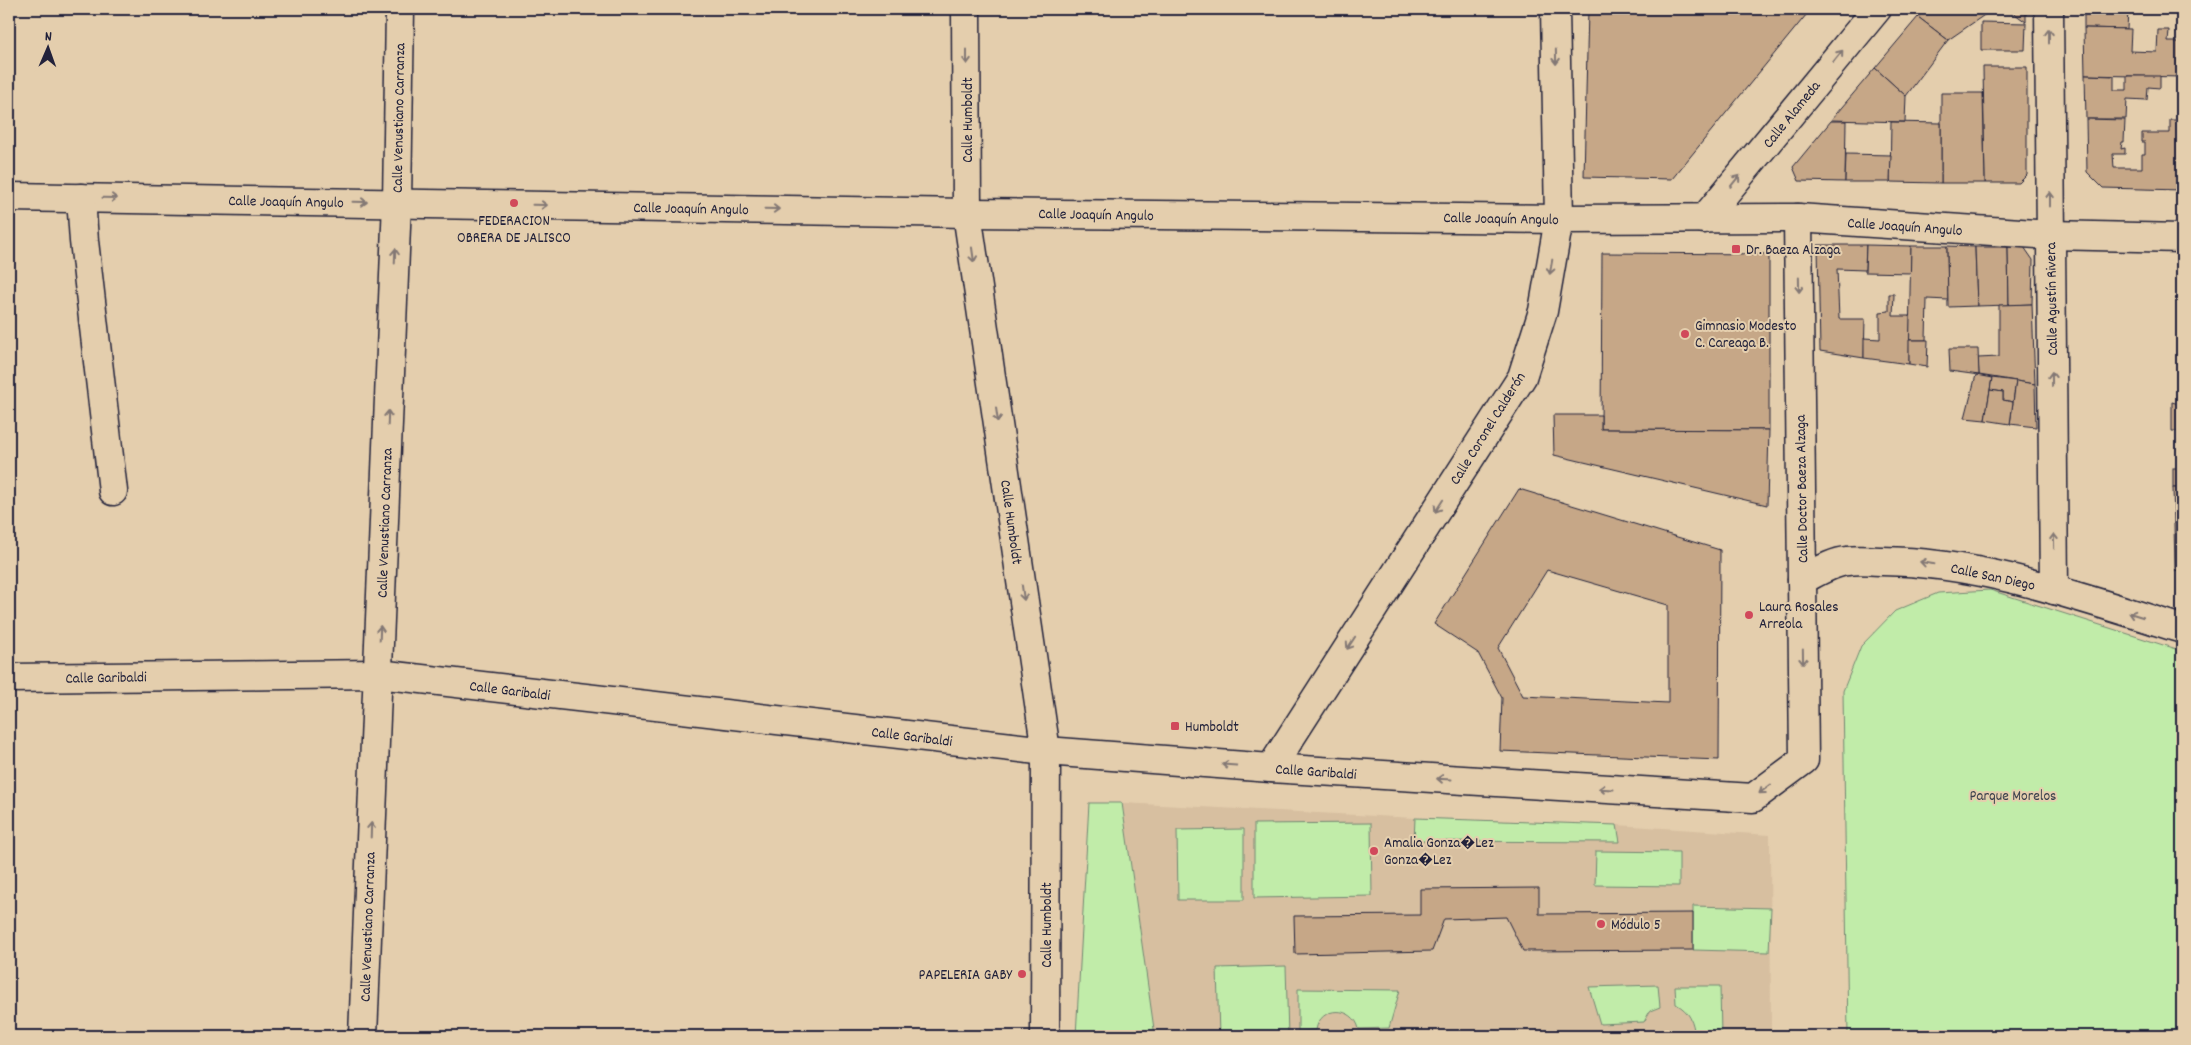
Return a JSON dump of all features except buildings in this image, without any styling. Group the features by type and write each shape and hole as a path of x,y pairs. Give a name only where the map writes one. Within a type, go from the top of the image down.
{"street":[{"name":"Calle Venustiano Carranza","path":"362,1036 397,202 400,9"},
{"name":"Calle Humboldt","path":"966,9 967,213 1046,751 1045,1036"},
{"name":"Calle Coronel Calderón","path":"1271,768 1522,377 1543,311 1559,219 1555,9"},
{"name":"Calle Alameda","path":"1704,219 1877,9"},
{"name":"Calle Agustín Rivera","path":"2049,9 2054,590"},
{"name":"Calle Joaquín Angulo","path":"9,197 967,213 1559,219 1798,218 2050,235 2182,238"},
{"path":"81,198 84,241 113,491"},
{"name":"Calle Doctor Baeza Alzaga","path":"1798,218 1804,760"},
{"name":"Calle San Diego","path":"1802,580 1824,568 1846,560 1918,561 1981,571 2054,590 2182,629"},
{"name":"Calle Garibaldi","path":"9,678 378,674 1046,751 1271,768 1753,798 1804,760"}],"shaded area":[{"path":"1122,803 1415,818 1617,825 1770,835 1771,1036 1155,1036"}],"green space":[{"name":"Parque Morelos","path":"1990,590 2182,651 2182,1036 1848,1036 1843,691 1861,646 1895,611 1938,593"},
{"path":"1089,803 1122,803 1155,1036 1076,1036"},
{"path":"1415,818 1617,825 1620,842 1414,841"},
{"path":"1371,823 1372,896 1254,898 1254,824"},
{"path":"1244,829 1244,900 1178,900 1177,830"},
{"path":"1596,851 1679,852 1679,886 1595,885"},
{"path":"1693,906 1771,908 1769,952 1693,950"},
{"path":"1286,966 1288,1036 1219,1036 1217,968"},
{"path":"1658,985 1660,1007 1650,1011 1644,1022 1600,1024 1589,987"},
{"path":"1675,986 1720,986 1721,1036 1695,1036 1690,1017 1685,1010 1676,1004"},
{"path":"1298,989 1400,990 1389,1028 1359,1029 1356,1021 1351,1016 1337,1011 1324,1016 1316,1030 1298,1031"},
{"path":"1643,1033 1644,1036 1602,1036 1601,1034"}],"place":[{"name":"FEDERACION OBRERA DE JALISCO","path":"514,203"},
{"name":"Dr. Baeza Alzaga","path":"1736,249"},
{"name":"Gimnasio Modesto C. Careaga B.","path":"1685,334"},
{"name":"Laura Rosales Arreola","path":"1749,615"},
{"name":"Humboldt","path":"1175,726"},
{"name":"Amalia Gonza�Lez Gonza�Lez","path":"1374,851"},
{"name":"Módulo 5","path":"1601,924"},
{"name":"PAPELERIA GABY","path":"1022,974"}]}
